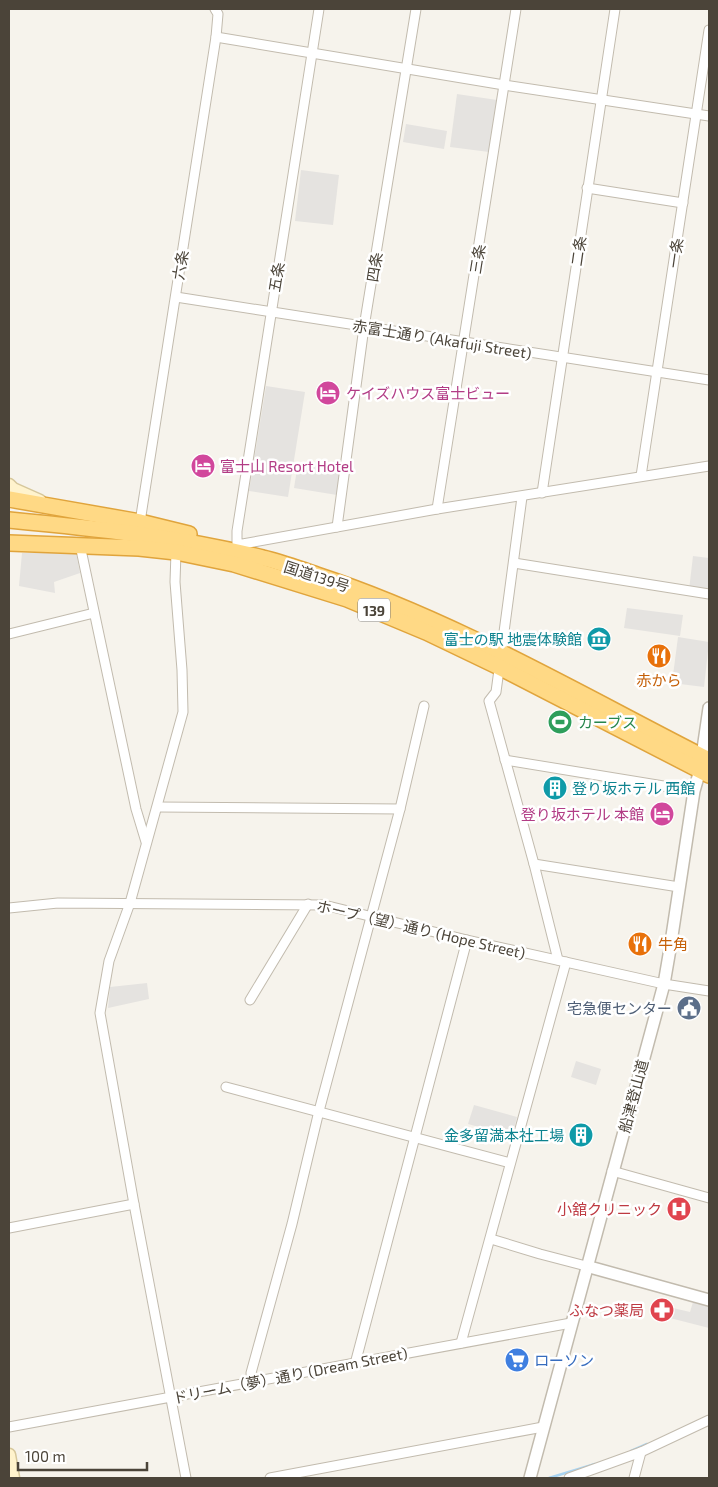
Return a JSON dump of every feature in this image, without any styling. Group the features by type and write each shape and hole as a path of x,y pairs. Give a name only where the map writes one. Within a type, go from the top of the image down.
{"highway":[{"path":"9,499 140,522 237,545 264,558"},
{"name":"国道139号","path":"9,520 184,542 264,558 348,585 426,617 500,660 705,765"},
{"name":"国道139号","path":"9,543 139,548 176,552 234,564 347,599 500,660"}],"main road":[{"path":"9,485 13,489 50,505"},
{"path":"9,1455 13,1478"}],"street":[{"name":"六条","path":"140,522 216,38 218,14 215,9"},
{"name":"五条","path":"237,545 237,531 270,312 319,9"},
{"name":"四条","path":"337,527 364,327 416,9"},
{"name":"三条","path":"437,509 516,9"},
{"name":"二条","path":"542,493 615,9"},
{"name":"一条","path":"641,476 709,30"},
{"path":"216,38 709,116"},
{"path":"587,188 683,203"},
{"name":"赤富士通り (Akafuji Street)","path":"176,297 709,380"},
{"path":"237,545 437,509 709,466"},
{"path":"461,1343 491,1239 562,961 489,701 496,692 522,497"},
{"path":"80,545 136,809 146,843"},
{"path":"176,552 175,582 182,670 183,712 130,904 109,961 100,1013 186,1478"},
{"path":"514,563 709,594"},
{"path":"9,634 94,613"},
{"path":"252,1382 251,1373 292,1224 370,915 400,809 424,706"},
{"name":"船津登山道","path":"530,1478 664,984 694,791 705,765 709,708"},
{"path":"505,760 694,791"},
{"path":"158,807 400,809"},
{"path":"534,864 679,887"},
{"name":"ホープ（望）通り (Hope Street)","path":"9,908 58,903 324,905 467,940 664,984 709,991"},
{"path":"250,1000 308,904"},
{"path":"355,1364 467,940"},
{"path":"226,1087 510,1162"},
{"path":"612,1171 709,1198"},
{"path":"9,1228 134,1204"},
{"path":"491,1239 709,1300"},
{"name":"ドリーム（夢）通り (Dream Street)","path":"9,1427 571,1323"},
{"path":"569,1478 641,1452 709,1420"},
{"path":"270,1478 543,1427"},
{"path":"634,1478 641,1452"}],"shaded area":[{"path":"457,94 497,100 489,152 450,147"},
{"path":"406,124 447,131 444,149 403,142"},
{"path":"301,170 339,175 333,225 295,221"},
{"path":"266,386 305,392 288,497 249,491"},
{"path":"298,463 341,469 337,495 294,488"},
{"path":"22,553 76,553 80,573 54,582 55,593 19,586"},
{"path":"693,556 709,558 709,592 689,590"},
{"path":"627,608 683,615 680,636 624,628"},
{"path":"678,637 709,642 704,687 672,683"},
{"path":"147,983 149,999 108,1008 110,987"},
{"path":"576,1061 601,1069 596,1085 571,1077"},
{"path":"474,1105 517,1117 512,1136 468,1124"},
{"path":"693,1302 709,1307 709,1328 670,1318 673,1308 690,1312"}],"waterway":[{"path":"631,1451 647,1444"},
{"path":"549,1478 595,1464"}],"place":[{"name":"ケイズハウス富士ビュー","path":"328,393"},
{"name":"富士山 Resort Hotel","path":"203,466"},
{"name":"富士の駅 地震体験館","path":"599,639"},
{"name":"赤から","path":"659,656"},
{"name":"カーブス","path":"560,722"},
{"name":"登り坂ホテル 西館","path":"555,788"},
{"name":"登り坂ホテル 本館","path":"662,814"},
{"name":"牛角","path":"640,944"},
{"name":"宅急便センター","path":"689,1008"},
{"name":"金多留満本社工場","path":"581,1135"},
{"name":"小舘クリニック","path":"679,1209"},
{"name":"ふなつ薬局","path":"662,1310"},
{"name":"ローソン","path":"517,1360"}]}
